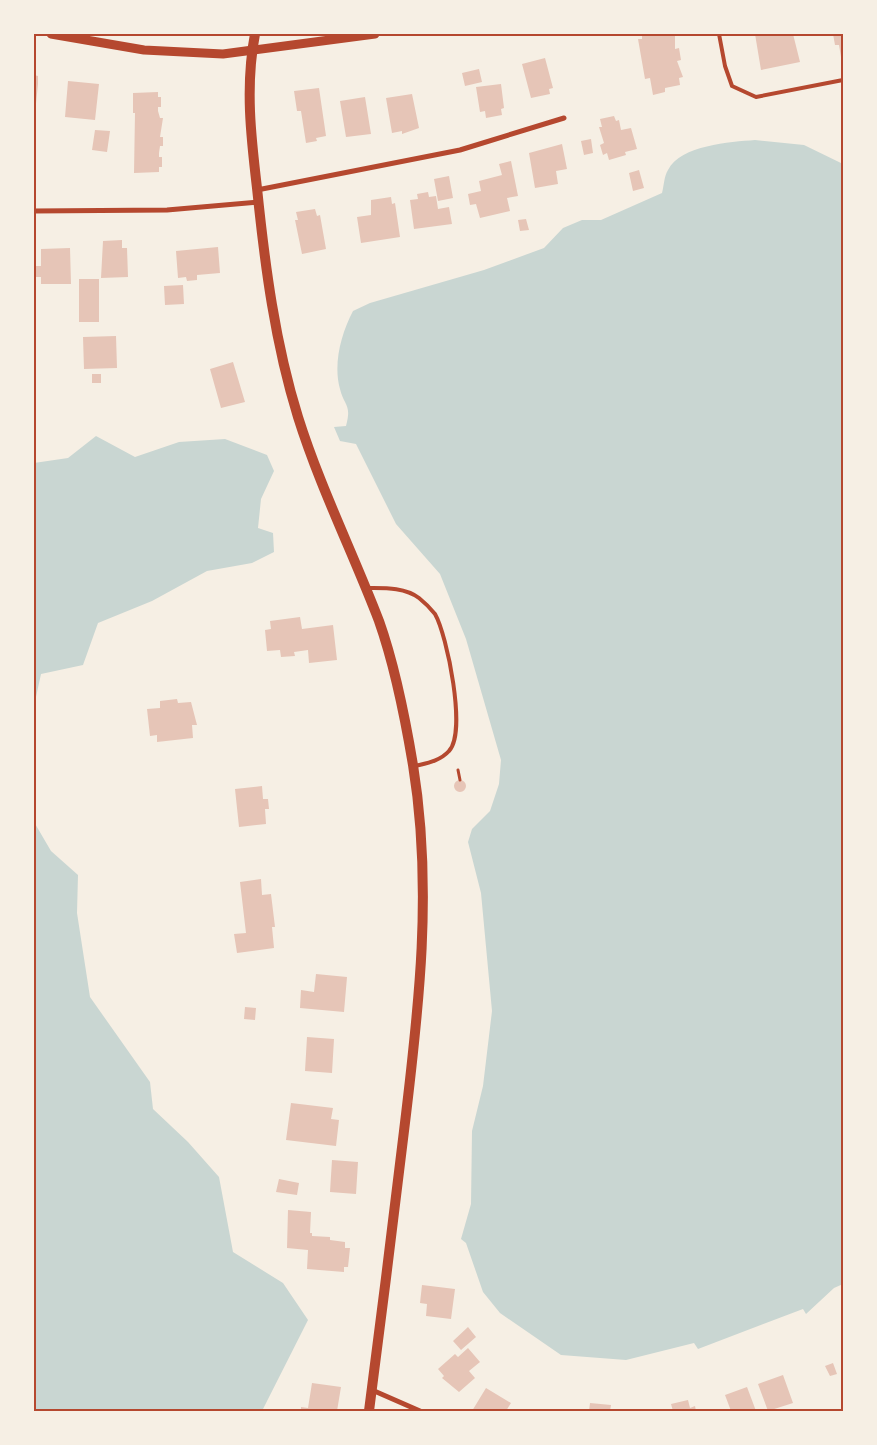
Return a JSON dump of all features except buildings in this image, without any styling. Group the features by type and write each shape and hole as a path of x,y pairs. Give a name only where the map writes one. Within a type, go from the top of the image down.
{"main road":[{"path":"255,34 252,51 250,112 258,202 270,299 286,374 313,457 380,625 392,669 413,767 422,851 424,921 413,1058 369,1411"}],"street":[{"path":"51,34 144,50 206,54 252,51 375,34"},
{"path":"257,190 460,150 564,118"},
{"path":"34,211 167,210 258,202"},
{"path":"372,1390 420,1411"}],"lane":[{"path":"719,34 724,66 732,86 756,97 843,80"},
{"path":"366,588 394,588 418,597 434,613 443,633 452,668 455,702 455,738 451,750 438,760 413,767"}],"path":[{"path":"458,770 460,780"}],"shaded area":[{"path":"755,140 804,145 843,164 843,1284 834,1288 806,1314 803,1309 698,1349 694,1343 626,1360 561,1355 500,1313 483,1292 466,1243 461,1239 471,1204 472,1131 483,1086 492,1011 481,893 468,842 472,829 490,811 499,784 501,760 466,639 440,574 396,524 356,444 340,441 334,427 346,426 348,419 348,409 338,379 339,349 353,311 370,303 484,270 544,248 563,228 582,220 601,220 662,193 668,170 674,162 684,155 707,146"},
{"path":"96,436 135,457 179,442 225,439 267,455 274,471 261,499 258,528 273,533 274,552 252,563 207,571 152,601 98,623 83,665 41,674 34,706 34,463 68,458"},
{"path":"34,822 51,851 78,875 77,913 90,997 150,1082 153,1109 188,1142 219,1177 233,1252 283,1283 308,1320 262,1411 34,1411"}]}
